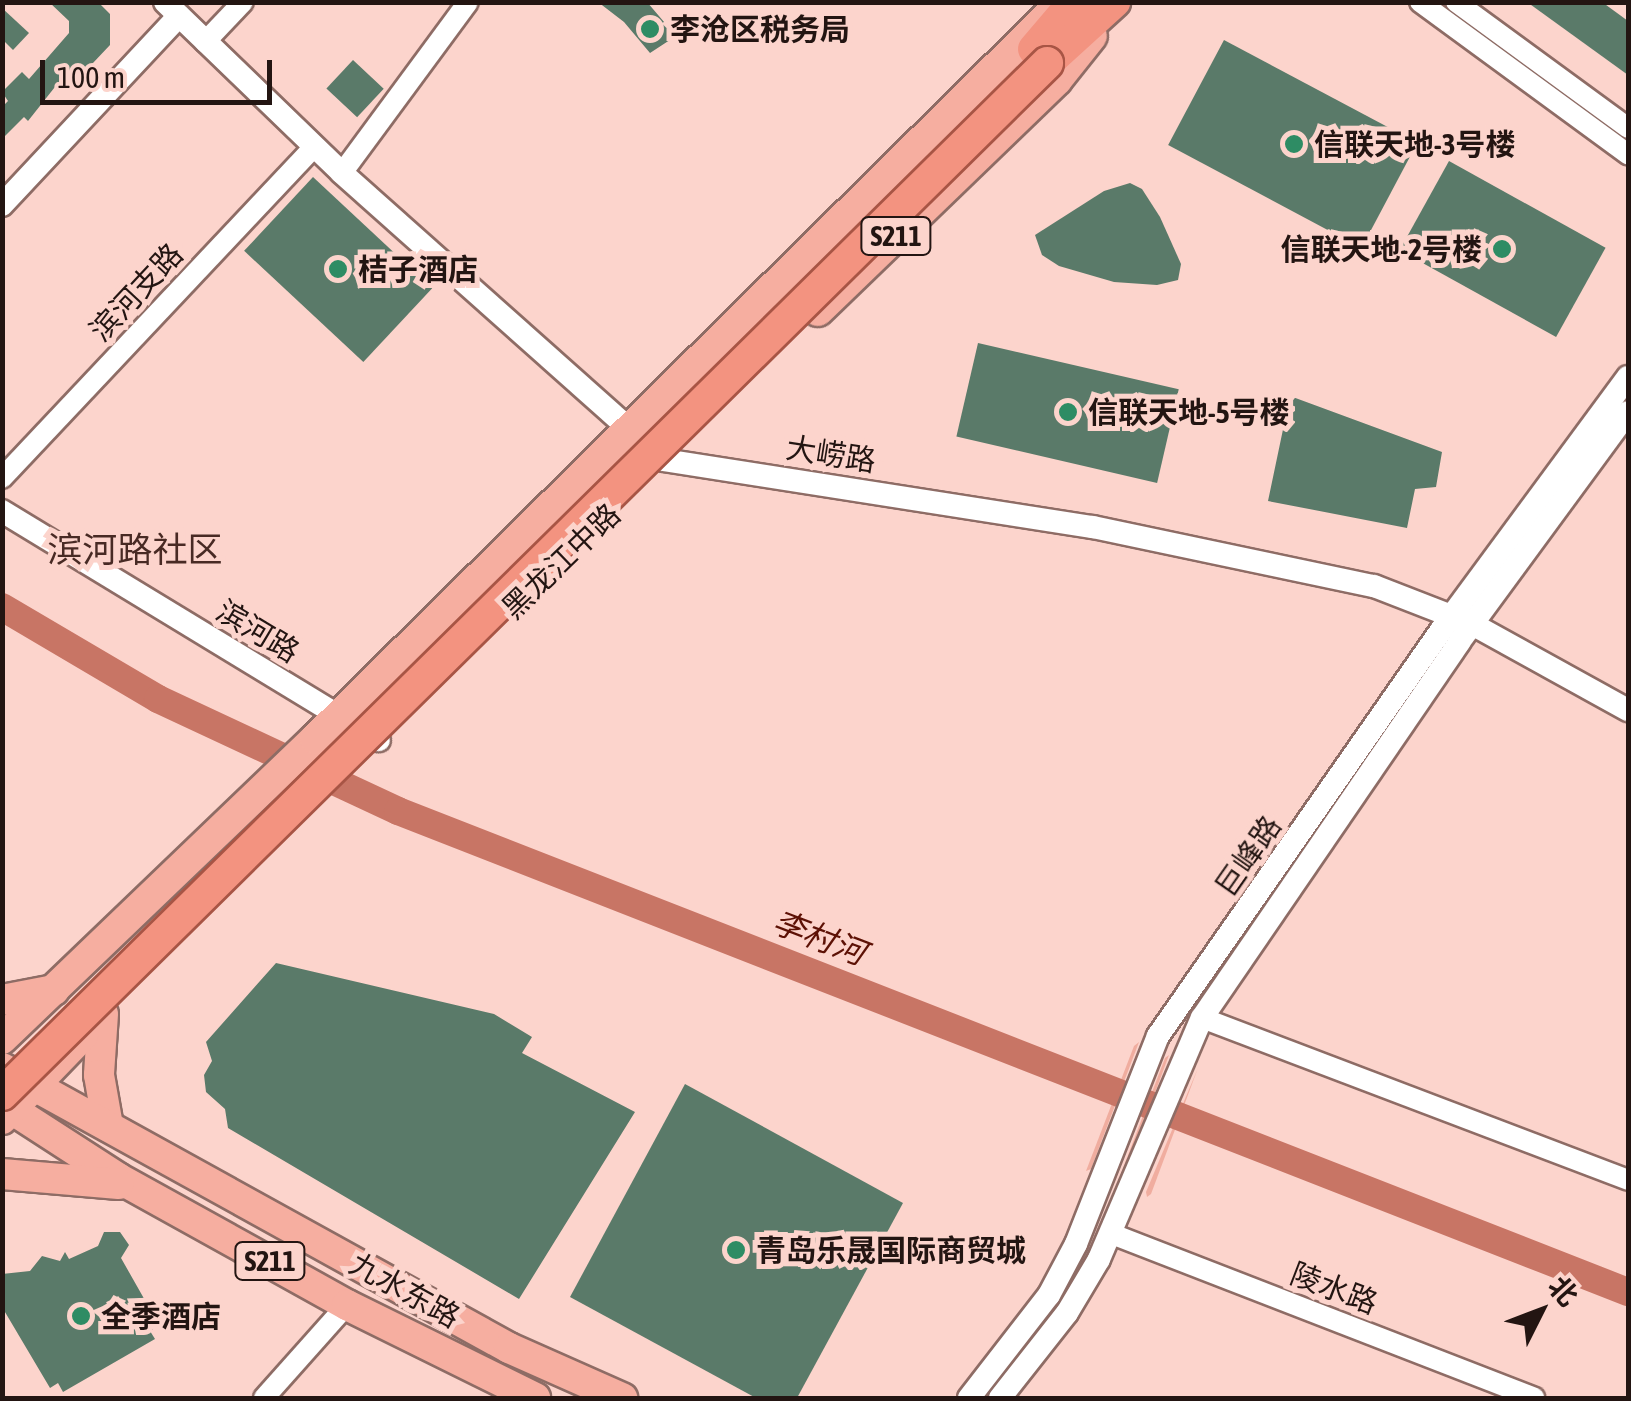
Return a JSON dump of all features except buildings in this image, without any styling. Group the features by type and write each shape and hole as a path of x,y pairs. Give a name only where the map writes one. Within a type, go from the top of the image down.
{"highway":[{"path":"1041,56 1074,2"},
{"path":"1041,56 1116,2"},
{"name":"黑龙江中路","path":"2,1066 1041,56"},
{"name":"黑龙江中路","path":"5,1106 1041,56"}],"main road":[{"name":"黑龙江中路","path":"2,1038 314,739 1020,40 1063,2"},
{"name":"黑龙江中路","path":"5,1106 36,1084 228,887 1057,80 1116,2"},
{"path":"2,1000 54,990"},
{"path":"102,1014 100,1075 108,1126"},
{"name":"九水东路","path":"2,1066 510,1348 622,1398"},
{"name":"九水东路","path":"5,1106 133,1185 346,1306 534,1398"},
{"path":"2,1174 133,1185"}],"street":[{"path":"205,42 243,2"},
{"path":"342,174 468,2"},
{"path":"1420,2 1628,154"},
{"path":"1456,2 1628,128"},
{"path":"2,205 172,9 342,174 664,460"},
{"name":"滨河支路","path":"2,478 314,147"},
{"name":"巨峰路","path":"1000,1398 1066,1313 1112,1234 1202,1018 1462,620 1628,376"},
{"name":"巨峰路","path":"969,1398 1050,1295 1158,1036 1462,620 1628,412"},
{"name":"大崂路","path":"664,460 1093,527 1374,586 1462,620 1628,710"},
{"name":"滨河路","path":"2,511 379,740"},
{"path":"1202,1018 1628,1180"},
{"name":"陵水路","path":"1112,1234 1534,1398"},
{"path":"264,1398 346,1306"}],"shaded area":[{"path":"1139,1042 1091,1169 1086,1171 1134,1046"},
{"path":"1169,1055 1122,1182 1117,1184 1165,1058"},
{"path":"1198,1068 1151,1194 1147,1197 1146,1192"}],"waterway":[{"name":"李村河","path":"2,607 158,699 398,811 1628,1292"}],"place":[{"name":"李沧区税务局","path":"650,29"},
{"name":"信联天地-3号楼","path":"1294,144"},
{"name":"信联天地-2号楼","path":"1502,249"},
{"name":"桔子酒店","path":"338,269"},
{"name":"信联天地-5号楼","path":"1068,412"},
{"name":"青岛乐晟国际商贸城","path":"736,1250"},
{"name":"全季酒店","path":"81,1316"}],"district":[{"name":"滨河路社区","path":"135,549"}]}
